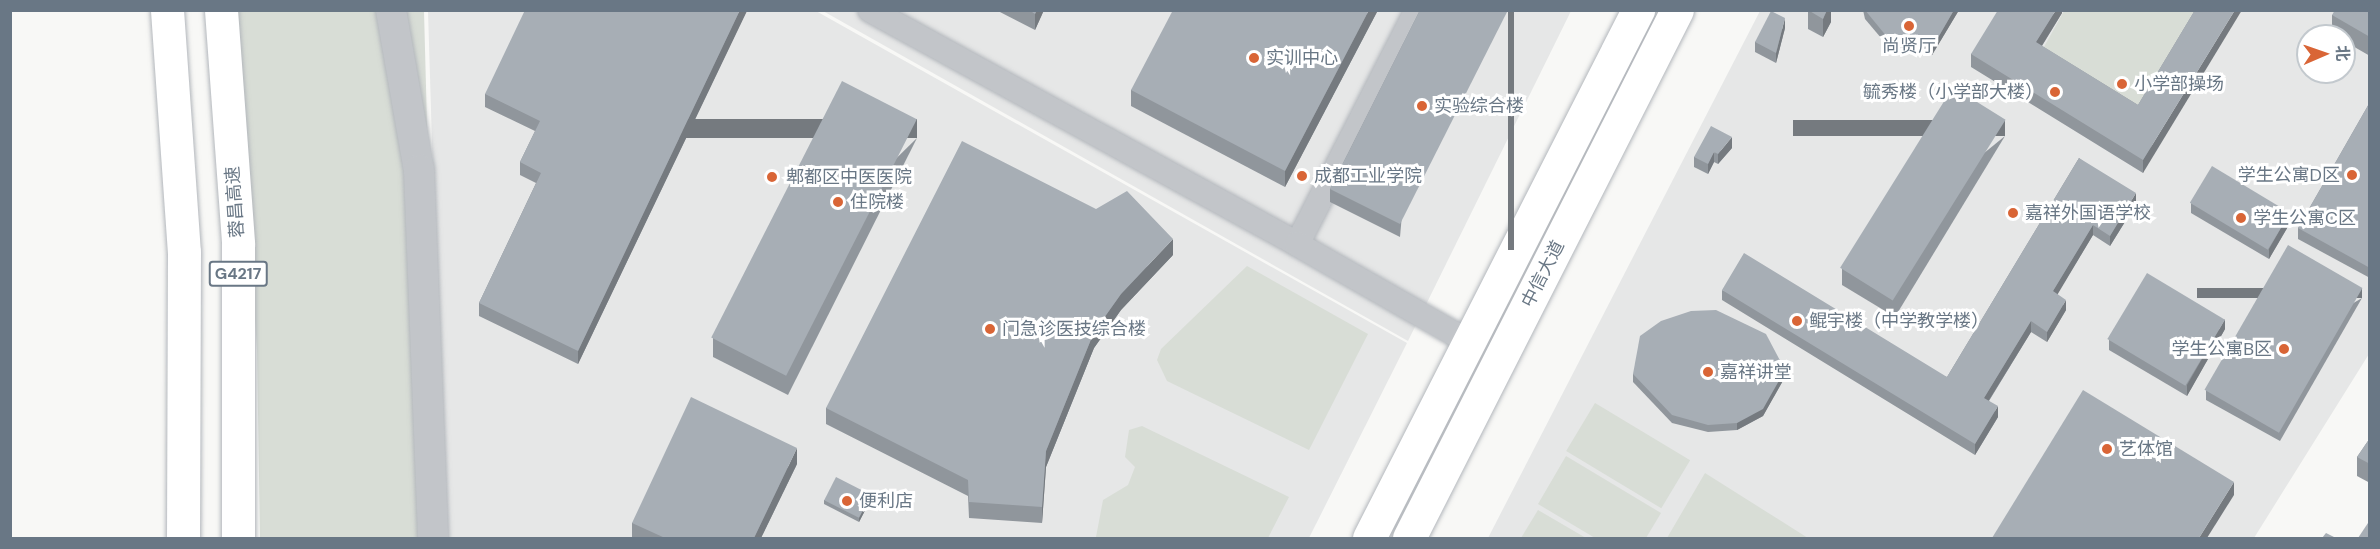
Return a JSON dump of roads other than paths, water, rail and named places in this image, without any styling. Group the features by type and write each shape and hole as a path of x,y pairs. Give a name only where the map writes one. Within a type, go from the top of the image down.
{"main road":[{"name":"G4217","path":"167,10 184,252 183,538"},
{"name":"蓉昌高速","path":"221,10 238,244 238,538"},
{"name":"中信大道","path":"1369,538 1638,10"},
{"name":"中信大道","path":"1409,538 1677,10"}],"street":[{"path":"391,10 419,170 433,538"},
{"path":"870,10 1298,244 1469,342"},
{"path":"1298,244 1417,10"}],"place":[{"name":"尚贤厅","path":"1909,26"},
{"name":"实训中心","path":"1254,58"},
{"name":"小学部操场","path":"2122,84"},
{"name":"毓秀楼（小学部大楼）","path":"2055,92"},
{"name":"实验综合楼","path":"1422,106"},
{"name":"学生公寓D区","path":"2352,175"},
{"name":"成都工业学院","path":"1302,176"},
{"name":"郫都区中医医院","path":"772,177"},
{"name":"住院楼","path":"838,202"},
{"name":"嘉祥外国语学校","path":"2013,213"},
{"name":"学生公寓C区","path":"2241,218"},
{"name":"鲲宇楼（中学教学楼）","path":"1797,321"},
{"name":"门急诊医技综合楼","path":"990,329"},
{"name":"学生公寓B区","path":"2284,349"},
{"name":"嘉祥讲堂","path":"1708,372"},
{"name":"艺体馆","path":"2107,449"},
{"name":"便利店","path":"847,501"}]}
